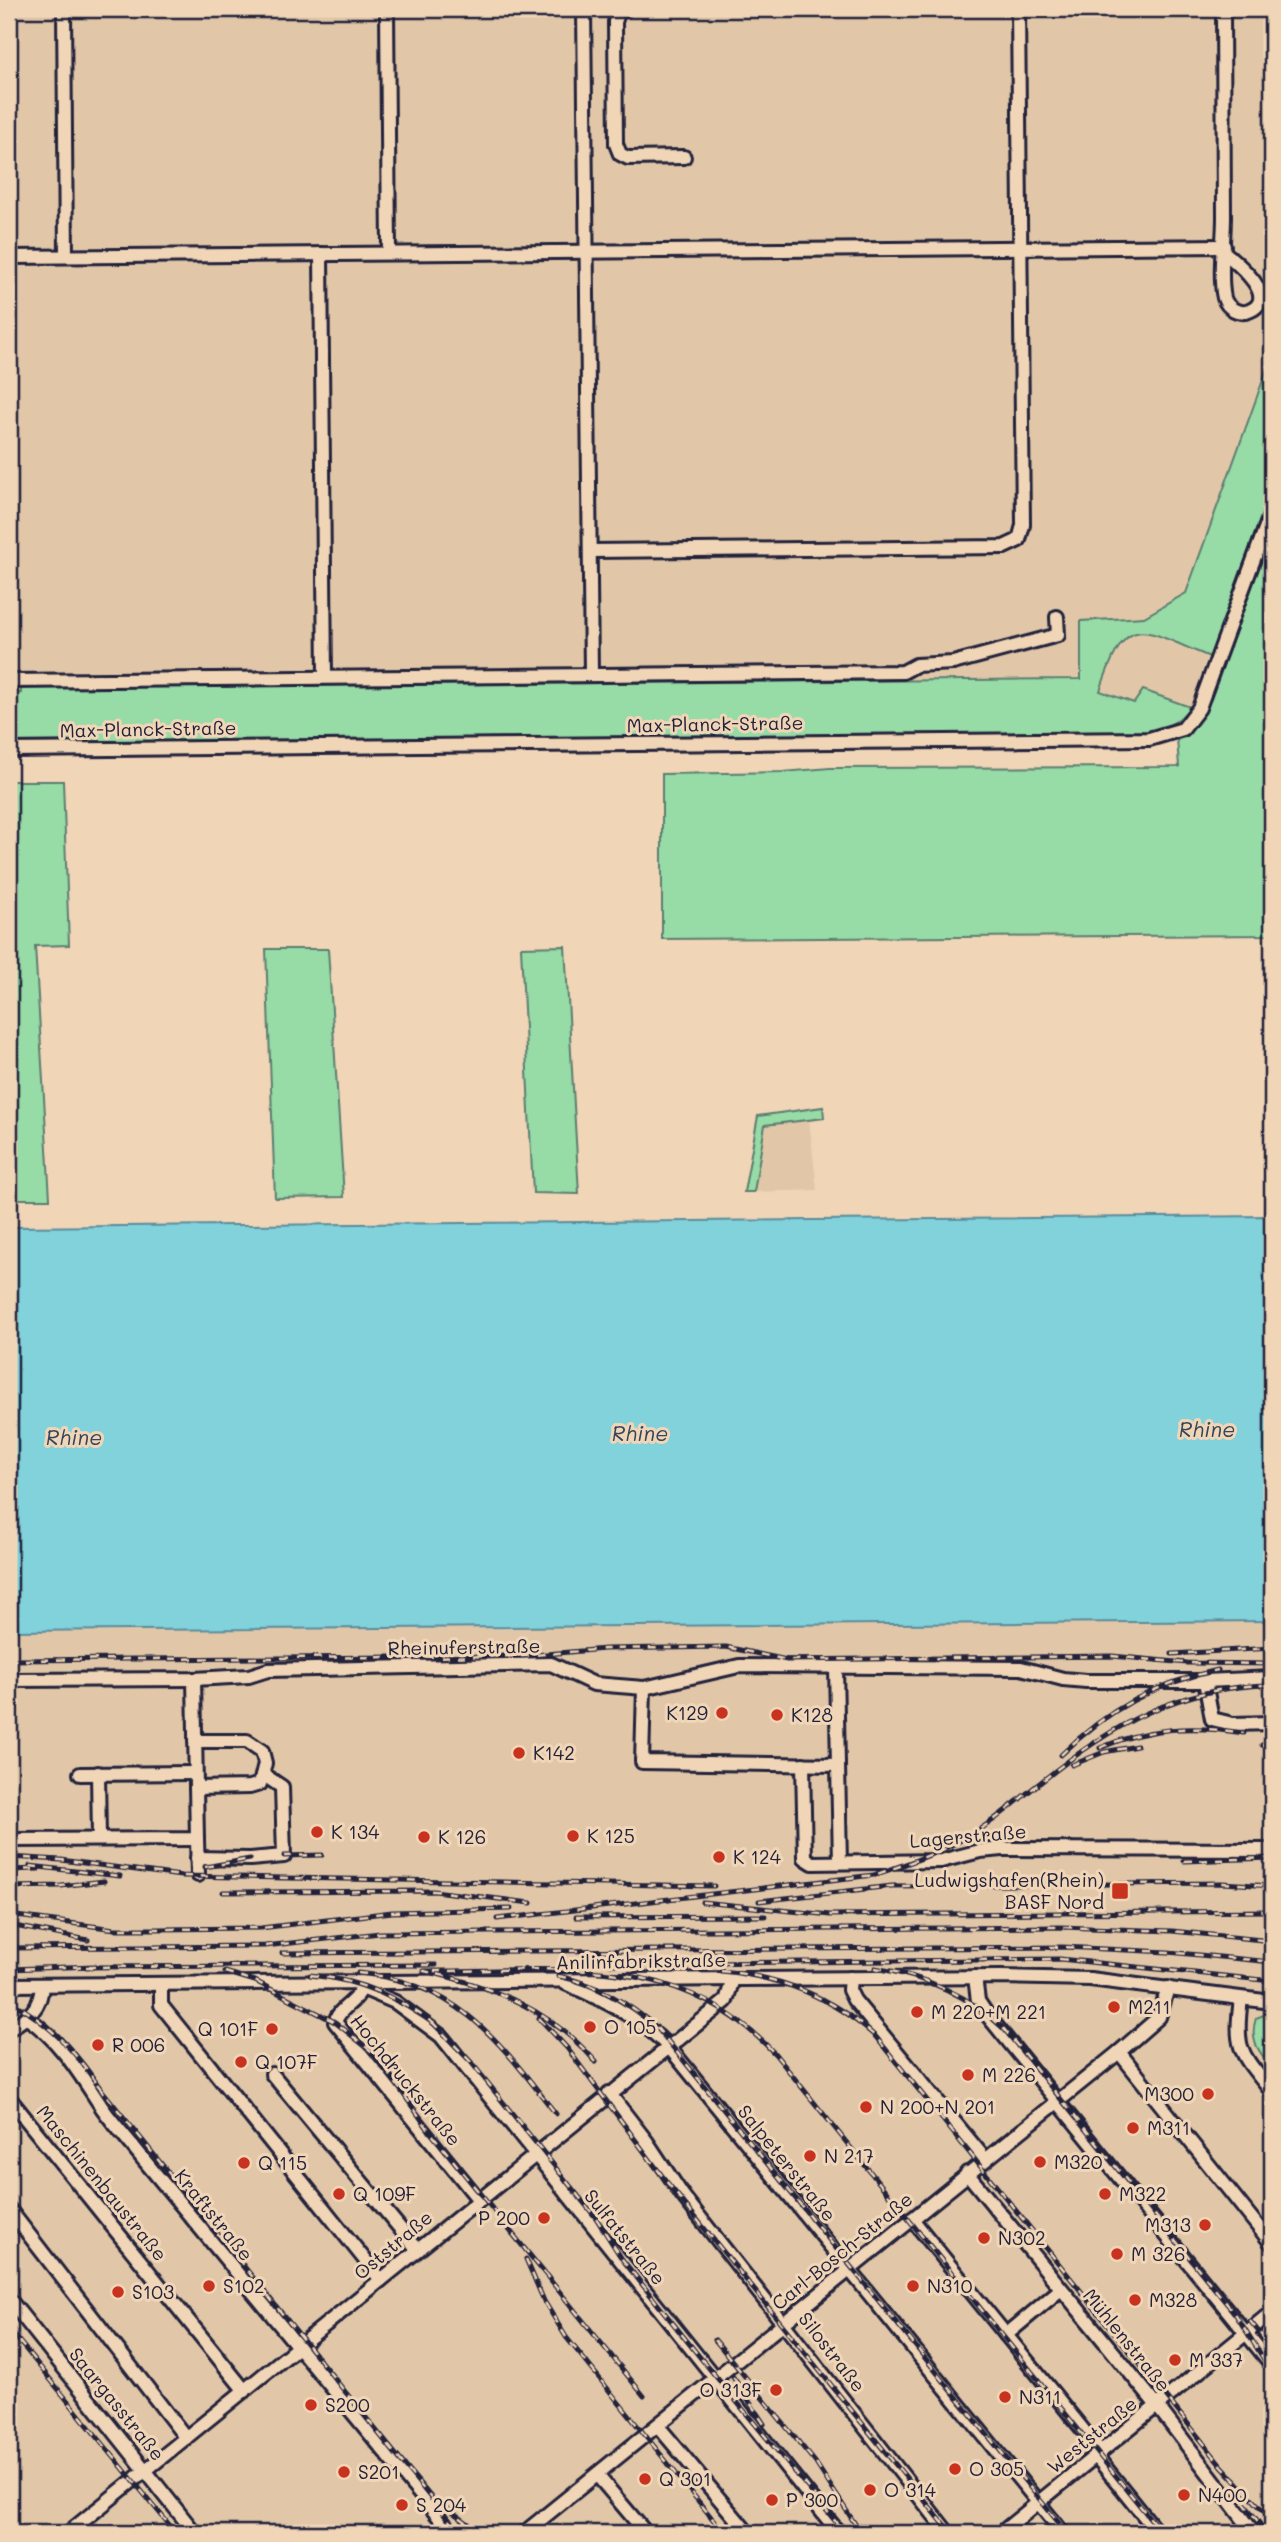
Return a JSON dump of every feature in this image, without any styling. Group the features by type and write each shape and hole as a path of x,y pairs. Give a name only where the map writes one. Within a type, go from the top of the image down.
{"street":[{"path":"64,9 66,256"},
{"path":"387,9 389,253"},
{"path":"584,9 591,674"},
{"path":"626,9 618,13 615,22 616,144 620,154 628,158 684,157"},
{"path":"590,551 1004,547 1019,540 1023,525 1018,9"},
{"path":"9,257 1020,248 1224,249 1257,281 1261,291 1259,304 1251,311 1240,313 1230,308 1224,298 1224,249 1223,9"},
{"path":"321,254 324,677"},
{"name":"Max-Planck-Straße","path":"9,750 1149,739 1183,729 1199,708 1272,510"},
{"path":"9,681 903,672 916,665 953,663 1058,635 1057,617"},
{"name":"Rheinuferstraße","path":"9,1680 194,1679 249,1676 268,1670 551,1664 594,1685 644,1689 739,1666 1021,1668 1063,1679 1205,1681 1272,1678"},
{"path":"836,1667 839,1862"},
{"path":"194,1679 198,1875"},
{"path":"1205,1681 1208,1712 1212,1719 1233,1724 1272,1723"},
{"path":"644,1689 642,1762 838,1765"},
{"path":"195,1741 238,1740 256,1745 262,1751 264,1775 260,1784 250,1787 196,1788"},
{"name":"Lagerstraße","path":"803,1765 805,1858 813,1863 941,1861 979,1851 1003,1849 1272,1850"},
{"path":"98,1773 99,1839"},
{"path":"80,1774 195,1773"},
{"path":"197,1858 250,1859 284,1856 282,1787 264,1775"},
{"path":"9,1840 197,1839"},
{"path":"975,1977 980,2005 1272,2365"},
{"name":"Anilinfabrikstraße","path":"9,1985 362,1986 975,1977 1090,1979 1272,2002"},
{"path":"850,1978 849,1990 854,2000 985,2159"},
{"name":"Oststraße","path":"68,2533 301,2347 533,2154 726,2001 733,1979"},
{"name":"Salpeterstraße","path":"560,1981 602,1998 638,2020 669,2047 1063,2533"},
{"path":"161,1984 161,2005 381,2280"},
{"path":"9,2029 27,2018 39,2004 42,1985"},
{"name":"Sulfatstraße","path":"362,1986 395,2003 441,2036 839,2533"},
{"name":"Hochdruckstraße","path":"362,1986 357,1998 335,2017 338,2028 479,2200"},
{"name":"Carl-Bosch-Straße","path":"524,2533 1119,2052 1159,2017 1168,1988"},
{"path":"1241,1999 1237,2039 1241,2052 1272,2092"},
{"name":"Kraftstraße","path":"27,2018 49,2036 74,2064 105,2111 256,2298 301,2347 452,2533"},
{"path":"1119,2052 1272,2244"},
{"path":"272,2074 418,2250"},
{"name":"Silostraße","path":"609,2093 648,2141 683,2196 948,2533"},
{"name":"Maschinenbaustraße","path":"9,2098 245,2390"},
{"name":"Mühlenstraße","path":"967,2173 1157,2407 1254,2533"},
{"path":"9,2209 186,2438"},
{"path":"912,2219 1006,2335 1158,2533"},
{"path":"1006,2335 1061,2289"},
{"name":"Saargasstraße","path":"9,2300 195,2533"},
{"name":"Weststraße","path":"1001,2533 1272,2312"},
{"path":"658,2426 748,2533"},
{"path":"597,2475 646,2533"}],"shaded area":[{"path":"9,9 1272,9 1272,355 1185,593 1144,617 1081,621 1081,679 22,688 21,693 9,694"},
{"path":"1144,631 1210,657 1190,707 1144,690 1134,703 1100,691 1113,652 1121,641 1130,633"},
{"path":"809,1119 817,1190 754,1192 765,1125"},
{"path":"1272,1621 1272,2533 9,2533 9,1631"}],"green space":[{"path":"1272,355 1272,486 1210,657 1168,639 1140,632 1129,636 1119,646 1100,691 1134,703 1143,690 1190,707 1175,721 1159,729 1145,733 9,742 9,694 21,693 21,688 1081,679 1081,621 1144,617 1186,593"},
{"path":"1272,532 1272,935 662,939 662,774 783,772 830,768 1179,767 1177,738 1194,725 1211,699"},
{"path":"9,781 63,781 69,945 35,946 50,1199 9,1199"},
{"path":"565,946 579,1194 533,1193 521,947"},
{"path":"266,949 328,949 344,1197 275,1198"},
{"path":"823,1107 824,1118 765,1125 754,1192 744,1192 758,1116"},
{"path":"1272,2012 1272,2068 1254,2039 1254,2026 1256,2018"}],"water":[{"name":"Rhine","path":"1272,1216 1272,1621 9,1631 9,1227"}],"railway":[{"path":"9,1660 522,1656 605,1649 726,1647 787,1660 1112,1656 1187,1663 1272,1664"},
{"path":"1172,1654 1272,1648"},
{"path":"1061,1755 1096,1725 1133,1700 1173,1682 1218,1670"},
{"path":"497,1919 874,1875 927,1856 965,1838 994,1820 1094,1743 1148,1712 1206,1693 1238,1687 1272,1685"},
{"path":"1100,1748 1136,1736 1171,1730 1207,1729 1244,1733"},
{"path":"1262,1745 1266,1744"},
{"path":"1072,1765 1104,1752 1137,1746"},
{"path":"284,1856 322,1855"},
{"path":"9,1857 61,1860 181,1876 714,1886"},
{"path":"1184,1861 1272,1858"},
{"path":"205,1867 250,1859"},
{"path":"30,1866 120,1876"},
{"path":"9,1870 38,1869"},
{"path":"9,1887 61,1886 104,1881"},
{"path":"759,1901 892,1886 1222,1883 1272,1886"},
{"path":"223,1892 434,1891 531,1903"},
{"path":"702,1902 830,1915 1272,1911"},
{"path":"9,1915 115,1929 261,1928 392,1912 511,1909"},
{"path":"576,1917 765,1916"},
{"path":"9,1925 88,1940"},
{"path":"9,1948 265,1946 380,1933 1061,1927 1172,1931 1272,1941"},
{"path":"282,1953 1062,1947 1168,1952 1272,1962"},
{"path":"611,1964 1060,1959 1272,1981"},
{"path":"86,1967 436,1965"},
{"path":"9,1969 95,1966"},
{"path":"875,1968 911,1976 944,1988 976,2006 1004,2029 1236,2315 1272,2372"},
{"path":"596,2062 559,2028 518,2002 473,1984 424,1971 520,1969 611,1973 655,1981 697,1996 737,2020 775,2054 1162,2533"},
{"path":"721,1971 764,1978 804,1991 841,2010 876,2037 1222,2466 1272,2520"},
{"path":"225,1972 255,1981 335,2022 376,2055 431,2133 644,2396"},
{"path":"358,1973 393,1979 450,2002 495,2040 556,2114"},
{"path":"310,1975 346,1981 379,1992 395,1999 440,2028"},
{"path":"558,1976 586,1984 612,1996 658,2029 1067,2533"},
{"path":"9,2001 50,2029 84,2066 103,2093"},
{"path":"539,2018 567,2048 666,2181 951,2533"},
{"path":"432,2022 471,2062 596,2218 622,2259 699,2356 845,2533"},
{"path":"97,2084 459,2533"},
{"path":"526,2259 544,2301 566,2337 724,2533"},
{"path":"1250,2321 1272,2348"},
{"path":"9,2329 176,2533"},
{"path":"715,2340 815,2462 861,2533"},
{"path":"733,2377 764,2424"},
{"path":"1243,2502 1267,2533"},
{"path":"447,2508 481,2533"}],"place":[{"name":"K129","path":"722,1713"},
{"name":"K128","path":"777,1715"},
{"name":"K142","path":"519,1753"},
{"name":"K 134","path":"317,1832"},
{"name":"K 125","path":"573,1836"},
{"name":"K 126","path":"424,1837"},
{"name":"K 124","path":"719,1857"},
{"name":"Ludwigshafen(Rhein) BASF Nord","path":"1120,1891"},
{"name":"M211","path":"1114,2007"},
{"name":"M 220+M 221","path":"917,2012"},
{"name":"O 105","path":"590,2027"},
{"name":"Q 101F","path":"272,2029"},
{"name":"R 006","path":"98,2045"},
{"name":"Q 107F","path":"241,2062"},
{"name":"M 226","path":"968,2075"},
{"name":"M300","path":"1208,2094"},
{"name":"N 200+N 201","path":"866,2107"},
{"name":"M311","path":"1133,2128"},
{"name":"N 217","path":"810,2156"},
{"name":"M320","path":"1040,2162"},
{"name":"Q 115","path":"244,2163"},
{"name":"Q 109F","path":"339,2194"},
{"name":"M322","path":"1105,2194"},
{"name":"P 200","path":"544,2218"},
{"name":"M313","path":"1205,2225"},
{"name":"N302","path":"984,2238"},
{"name":"M 326","path":"1117,2254"},
{"name":"S102","path":"209,2286"},
{"name":"N310","path":"913,2286"},
{"name":"S103","path":"118,2292"},
{"name":"M328","path":"1135,2300"},
{"name":"M 337","path":"1175,2360"},
{"name":"O 313F","path":"776,2390"},
{"name":"N311","path":"1005,2397"},
{"name":"S200","path":"311,2405"},
{"name":"O 305","path":"955,2469"},
{"name":"S201","path":"344,2472"},
{"name":"Q 301","path":"645,2479"},
{"name":"O 314","path":"870,2490"},
{"name":"N400","path":"1184,2495"},
{"name":"P 300","path":"772,2500"},
{"name":"S 204","path":"402,2505"}]}
